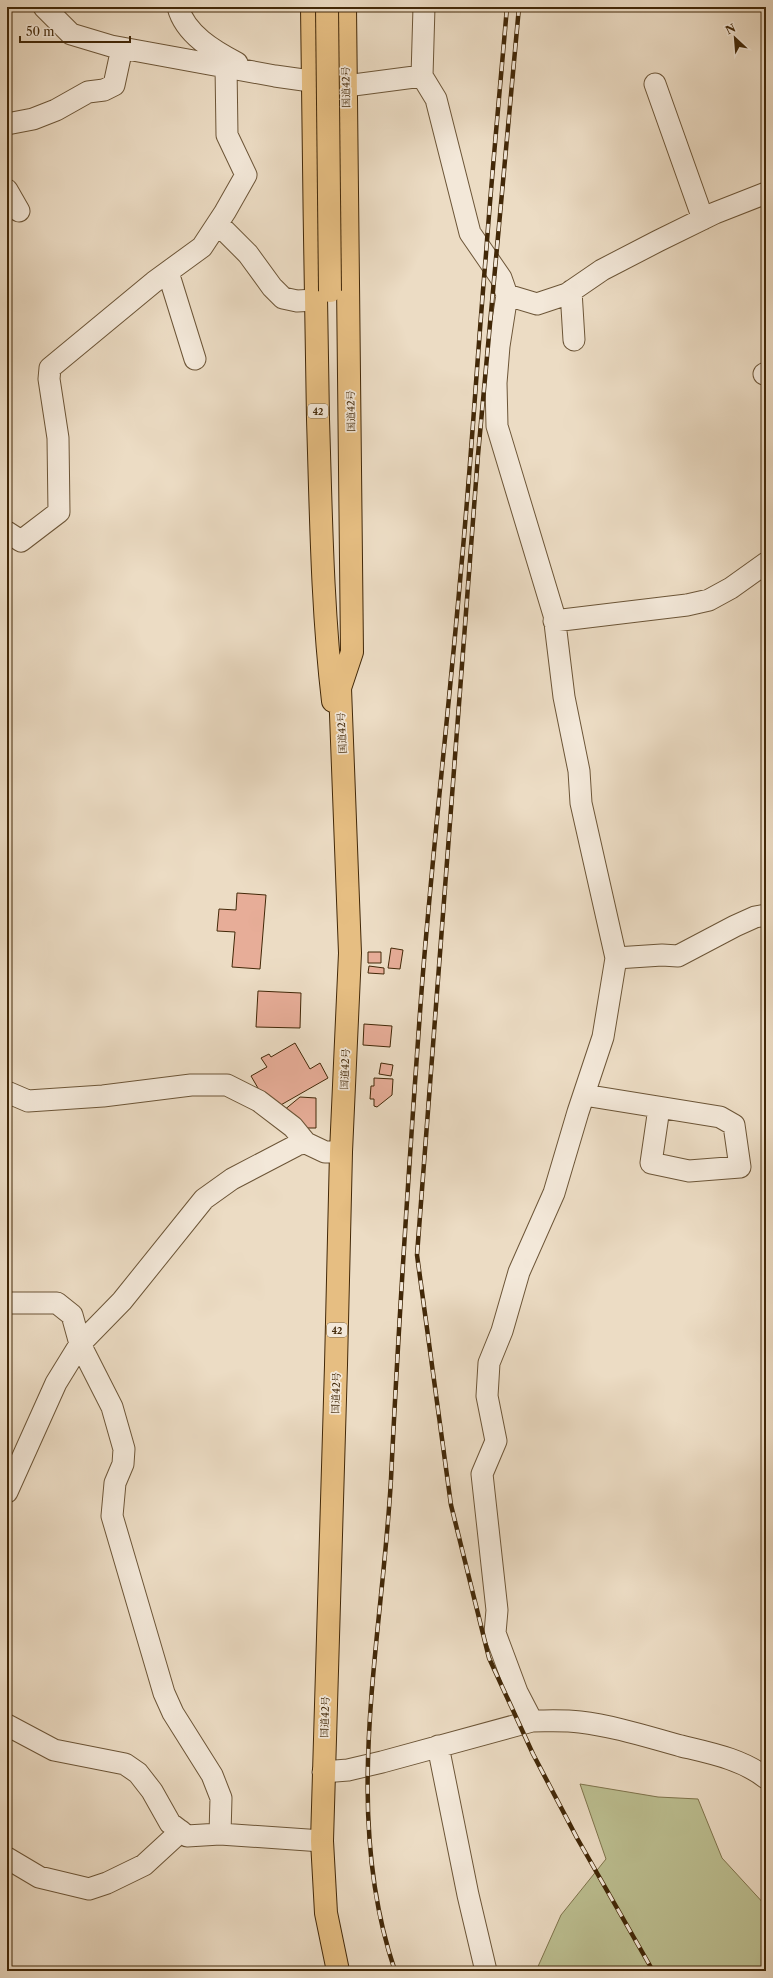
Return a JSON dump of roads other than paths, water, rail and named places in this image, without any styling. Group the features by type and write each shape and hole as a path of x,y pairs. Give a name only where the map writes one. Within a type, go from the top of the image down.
{"highway":[{"name":"国道42号","path":"312,7 313,81 323,296 321,516 329,669 346,814"},
{"path":"326,7 323,296 340,688"},
{"name":"国道42号","path":"338,1971 326,1913 322,1841 341,1152 350,953 346,814 340,688 352,652 345,7"}],"street":[{"path":"44,7 71,34 122,48 346,86 422,76"},
{"path":"178,7 186,24 200,38 216,51 251,71"},
{"path":"424,7 422,76 436,99 470,233 501,278 507,295 498,368 497,426 554,621 564,698 579,770 581,803 616,958 603,1037 554,1193 519,1272 502,1332 489,1364 488,1396 496,1441 482,1474 497,1610 495,1633 517,1692 532,1721"},
{"path":"7,124 33,119 56,110 88,92 104,90 114,85 122,48"},
{"path":"7,532 21,541 59,512 58,438 48,379 50,368 154,282 202,247 218,224 246,175 227,135 226,66"},
{"path":"655,84 703,219"},
{"path":"7,190 19,211"},
{"path":"507,295 537,304 571,291 602,270 703,219 766,193"},
{"path":"218,224 248,254 283,298 297,301 323,296"},
{"path":"168,272 195,359"},
{"path":"571,291 574,340"},
{"path":"554,621 687,605 709,600 731,588 766,563"},
{"path":"616,958 662,955 678,956 735,926 755,917 766,915"},
{"path":"7,1092 28,1101 103,1096 191,1085 226,1085 259,1101 292,1127 306,1143 325,1152 341,1152"},
{"path":"584,1095 720,1117 734,1125 740,1167 689,1171 651,1163 659,1108"},
{"path":"7,1492 56,1383 80,1344 122,1301 204,1199 232,1179 299,1144 306,1143"},
{"path":"7,1303 57,1303 72,1315 80,1344 112,1407 124,1449 124,1464 115,1483 112,1516 164,1693 173,1713 212,1775 221,1798 220,1834"},
{"path":"323,1772 355,1769 532,1721 580,1722 624,1731 736,1761 766,1778"},
{"path":"7,1725 54,1750 125,1764 138,1772 152,1791 170,1823 187,1836 220,1834 322,1841"},
{"path":"438,1746 468,1895 486,1971"},
{"path":"7,1858 39,1876 89,1889 107,1883 144,1865 181,1831"}],"railway":[{"path":"395,1971 379,1911 370,1850 368,1789 369,1727 391,1479 405,1232 422,985 465,531 507,7"},
{"path":"519,7 478,455 417,1255 451,1505 489,1658 533,1754 577,1838 653,1971"}]}
